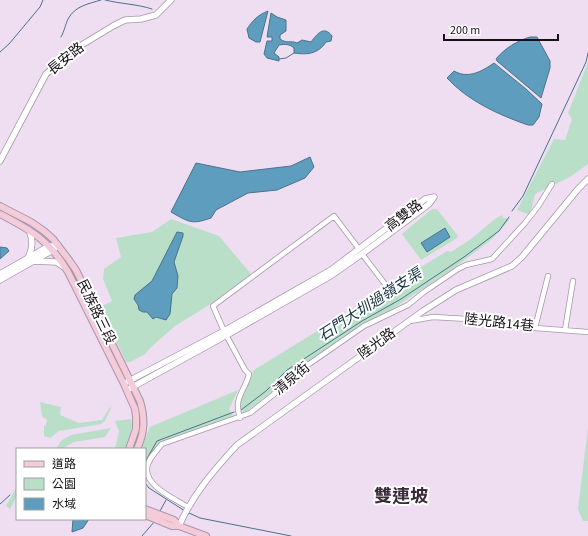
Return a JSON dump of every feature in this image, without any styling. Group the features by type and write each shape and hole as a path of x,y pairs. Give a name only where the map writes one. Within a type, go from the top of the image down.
{"main road":[{"name":"民族路三段","path":"0,206 31,222 44,231 58,245 76,270 140,401 144,420 143,433 137,448"},
{"name":"民族路三段","path":"0,214 29,230 51,248 68,272 135,409 137,423 135,435 129,448"},
{"path":"146,509 174,520 179,526 192,534 206,536"},
{"path":"146,515 172,526 179,526"}],"street":[{"name":"長安路","path":"0,161 46,74 75,49 113,26 125,20 141,19 156,15 171,0"},
{"name":"陸光路","path":"179,526 188,507 213,471 236,445 456,290 512,266 522,258 588,178"},
{"name":"清泉街","path":"188,507 160,490 151,482 147,475 147,467 152,456 162,444 240,418 250,413 302,369 364,326 408,305 424,292 458,269 492,259 525,223 552,184"},
{"name":"高雙路","path":"124,384 131,383 332,275 360,252 425,199 434,197 428,204 360,252"},
{"path":"240,418 237,409 239,398 249,374 245,370 213,306 334,216 385,284"},
{"path":"27,259 33,242 29,230"},
{"path":"0,274 27,259 58,245"},
{"path":"0,280 34,261 51,248"},
{"path":"34,261 56,262 68,272"},
{"path":"535,328 548,276"},
{"path":"565,330 574,281"},
{"name":"陸光路14巷","path":"410,321 433,317 484,320 535,328 588,332"},
{"name":"高雙路","path":"126,390 131,383"}],"green space":[{"path":"588,62 588,164 570,177 535,194 530,215 517,210 554,139 565,140 572,119 568,113"},
{"path":"432,209 437,209 458,236 421,260 402,234"},
{"path":"502,215 503,218 510,219 491,240 455,267 394,308 362,325 300,367 273,391 244,413 239,406 254,370 447,251 451,252 471,239"},
{"path":"171,219 219,236 251,274 209,305 175,326 145,354 130,362 126,362 100,307 112,301 103,279 104,269 121,257 116,238 152,232"},
{"path":"238,390 229,409 234,417 159,443 146,464 146,448 141,448 150,427"},
{"path":"40,402 61,407 60,415 79,423 102,420 110,407 111,408 105,421 101,424 59,431 50,438 44,436 44,426 46,425 47,420 42,416"},
{"path":"131,419 132,427 125,448 115,448 119,432 115,421"},
{"path":"111,428 105,437 74,442 64,448 57,448 62,440 71,435"},
{"path":"588,428 588,521 583,521 578,509"},
{"path":"16,488 16,498 10,509 6,506"}],"water":[{"path":"268,11 260,42 256,42 249,38 247,29 256,18"},
{"path":"271,13 286,20 286,31 280,35 280,39 282,40 297,43 302,40 311,42 318,34 326,31 332,36 331,41 326,42 316,51 308,54 294,53 294,48 291,46 285,44 279,45 274,53 279,57 279,61 267,58 264,54 267,41 272,41 272,37 267,37"},
{"path":"530,37 537,37 550,61 550,68 541,98 496,59 503,51 512,45"},
{"path":"494,63 542,104 539,117 533,125 528,125 517,121 484,106 464,94 447,78 454,71 464,74 479,72"},
{"path":"310,157 314,167 305,178 277,190 248,193 216,210 211,218 194,222 171,212 196,163 240,172 291,166"},
{"path":"445,228 450,237 427,252 421,243"},
{"path":"177,232 183,233 183,236 174,262 178,276 177,288 172,294 170,314 166,320 156,317 153,319 147,312 139,310 134,299 135,295 152,281"},
{"path":"0,247 7,248 9,251 0,259"},
{"path":"73,520 88,520 83,528 72,532"}],"waterway":[{"path":"0,52 9,44 40,7 43,0"},
{"path":"61,37 68,19 74,11 82,6 101,0"},
{"path":"105,0 152,9"},
{"path":"279,59 286,58 294,53"},
{"name":"石門大圳過嶺支渠","path":"512,211 523,196 586,62 588,53"},
{"name":"石門大圳過嶺支渠","path":"241,410 266,391 287,370 362,321 401,299 464,257 499,231 509,217"},
{"name":"石門大圳過嶺支渠","path":"146,460 157,441 234,412"},
{"name":"石門大圳過嶺支渠","path":"146,484 149,488 185,511"},
{"path":"0,504 10,495"},
{"path":"160,511 166,500"},
{"name":"石門大圳過嶺支渠","path":"189,513 200,518 291,536"},
{"path":"142,536 155,521"}],"district":[{"name":"雙連坡","path":"401,496"}]}
